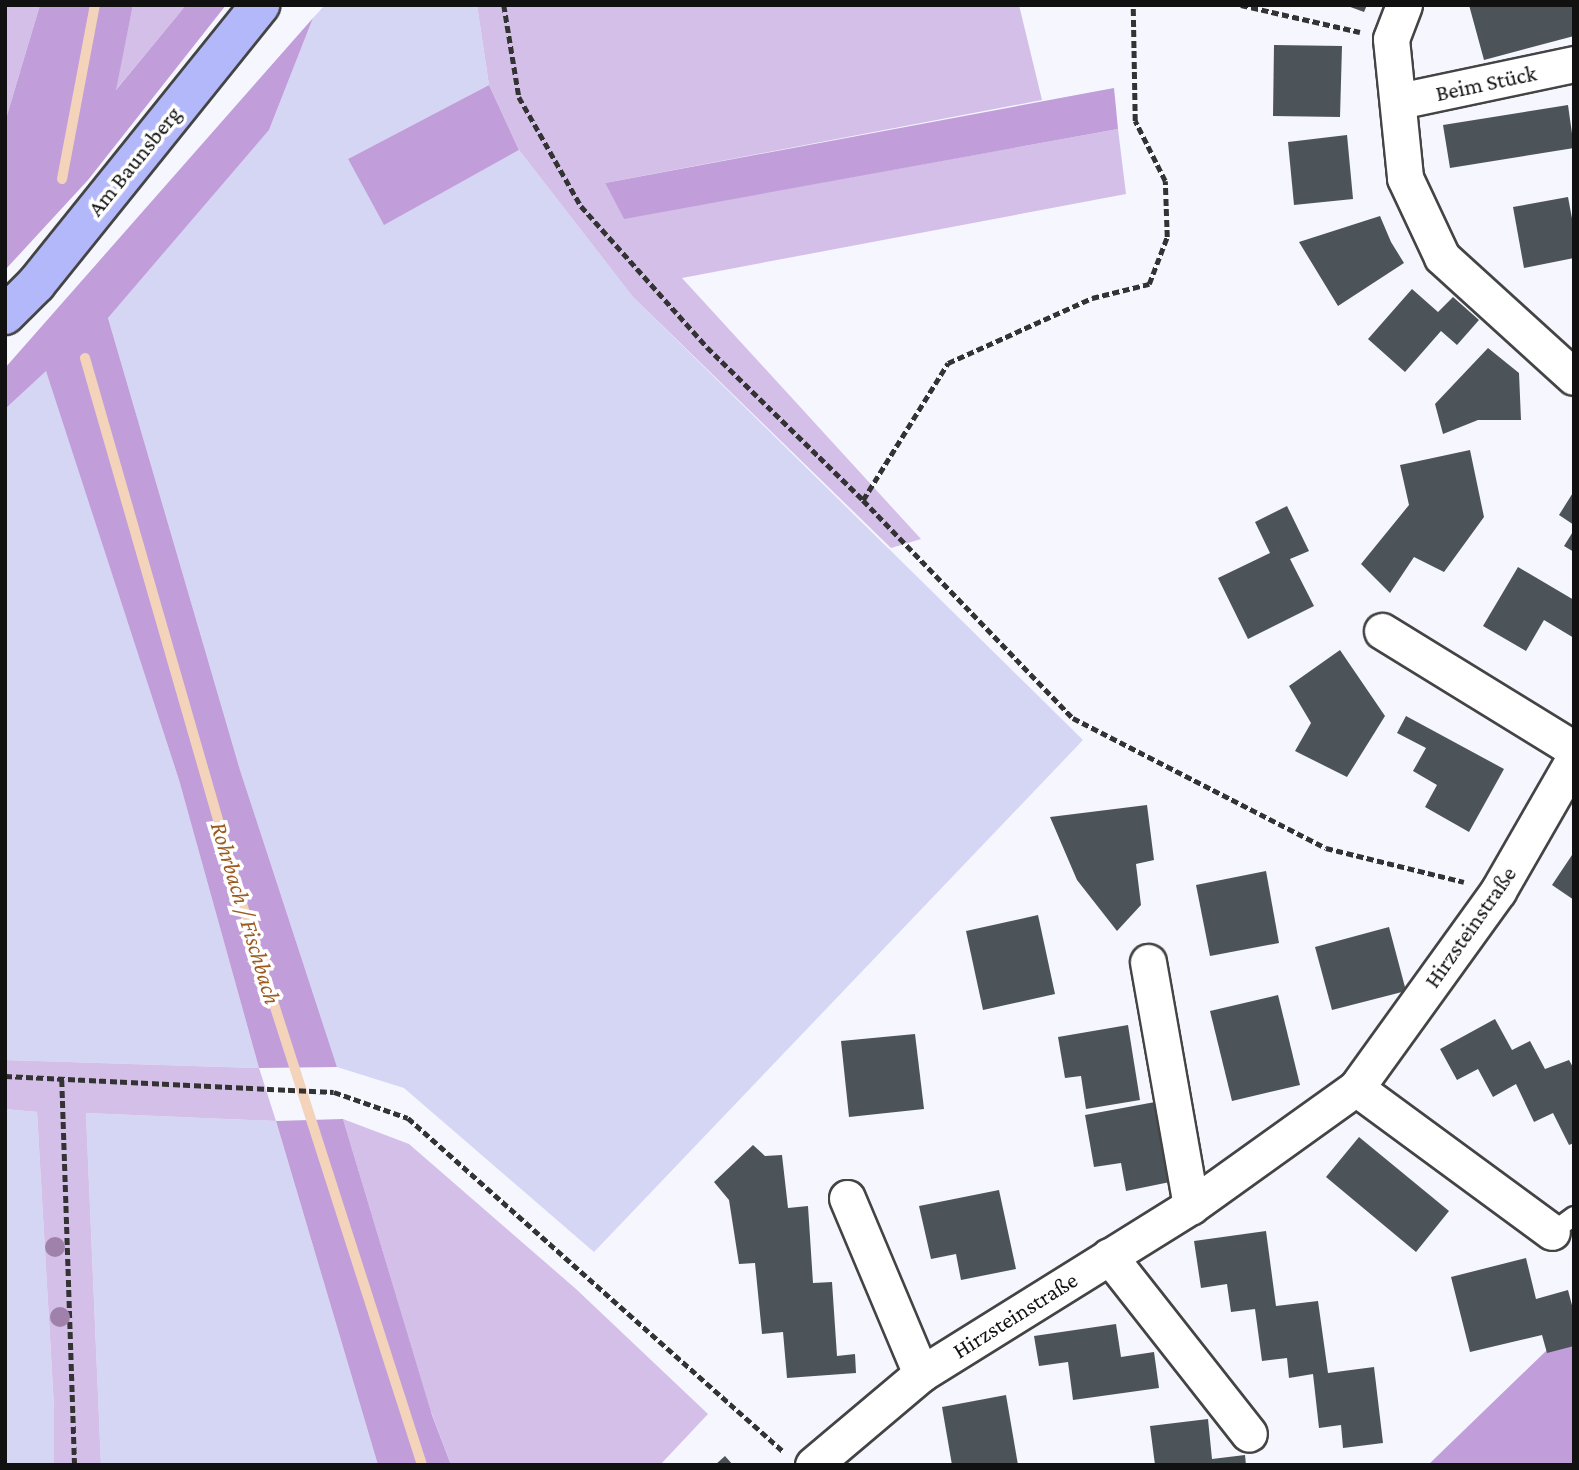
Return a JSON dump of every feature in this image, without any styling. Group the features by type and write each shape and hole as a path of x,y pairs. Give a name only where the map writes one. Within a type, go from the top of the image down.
{"main road":[{"name":"Am Baunsberg","path":"5,314 36,284 260,5"}],"street":[{"path":"1404,5 1391,39 1405,178 1442,257 1574,377"},
{"name":"Beim Stück","path":"1399,101 1574,64"},
{"path":"1381,631 1574,749"},
{"name":"Hirzsteinstraße","path":"801,1460 920,1374 1191,1206 1356,1088 1499,891 1574,759"},
{"path":"1148,962 1191,1206"},
{"path":"1356,1088 1563,1224"},
{"path":"847,1198 920,1374"},
{"path":"1109,1256 1249,1434"}],"path":[{"path":"504,5 519,97 581,206 707,347 863,500 1073,718 1326,848 1499,891"},
{"path":"863,500 948,363 1092,298 1149,284 1167,237 1165,181 1135,121 1133,5"},
{"path":"1241,5 1391,39"},
{"path":"5,1076 334,1092 408,1118 801,1460"},
{"path":"62,1080 75,1465"}],"shaded area":[{"path":"5,5 40,5 5,122"},
{"path":"40,5 133,5 116,90 186,5 226,5 88,180 5,270 5,122"},
{"path":"133,5 186,5 115,91"},
{"path":"325,5 477,5 489,85 348,159 384,224 519,150 633,297 1083,740 594,1252 404,1088 337,1067 240,770 108,318 269,130 313,18"},
{"path":"477,5 1019,5 1042,100 605,183 624,218 1118,129 1126,194 682,278 921,539 891,548 633,297 519,150 489,85"},
{"path":"313,18 269,130 108,318 240,770 337,1067 259,1068 179,780 46,371 5,409 5,368"},
{"path":"489,85 519,150 384,225 348,159"},
{"path":"1114,88 1118,129 624,219 605,183"},
{"path":"46,370 179,780 259,1068 5,1060 5,409"},
{"path":"5,1060 259,1068 276,1121 86,1113 101,1465 54,1465 54,1407 37,1112 5,1109"},
{"path":"5,1109 37,1112 54,1407 54,1465 5,1465"},
{"path":"86,1113 276,1121 378,1465 101,1465"},
{"path":"343,1119 409,1144 576,1289 708,1414 660,1465 451,1465 430,1409"},
{"path":"343,1119 432,1415 451,1465 378,1465 276,1121"},
{"path":"1574,1324 1574,1465 1428,1465"}],"building":[{"path":"1345,5 1367,5 1364,12"},
{"path":"1469,5 1574,5 1574,36 1484,60"},
{"path":"1274,45 1342,46 1340,117 1273,116"},
{"path":"1568,105 1574,148 1450,168 1443,125"},
{"path":"1347,135 1353,199 1294,205 1288,142"},
{"path":"1568,197 1574,229 1574,258 1524,268 1513,207"},
{"path":"1380,216 1404,263 1338,306 1299,242"},
{"path":"1412,289 1438,312 1453,297 1479,320 1457,345 1441,331 1405,372 1368,339"},
{"path":"1488,348 1519,373 1521,420 1478,420 1443,434 1435,404"},
{"path":"1470,450 1484,517 1444,572 1414,557 1390,593 1361,564 1409,505 1400,465"},
{"path":"1574,491 1574,525 1559,515"},
{"path":"1287,506 1309,551 1290,559 1314,606 1248,639 1218,578 1270,553 1255,522"},
{"path":"1574,530 1574,552 1564,546"},
{"path":"1518,567 1574,600 1574,638 1544,620 1526,651 1483,626"},
{"path":"1340,650 1385,716 1347,777 1295,751 1311,723 1289,686"},
{"path":"1406,716 1504,769 1469,832 1425,807 1437,785 1413,771 1426,748 1397,733"},
{"path":"1147,805 1154,860 1136,864 1141,905 1117,931 1077,880 1050,817"},
{"path":"1574,852 1574,900 1552,885"},
{"path":"1266,871 1279,943 1210,956 1196,885"},
{"path":"1038,915 1055,994 983,1010 966,931"},
{"path":"1389,927 1406,991 1332,1010 1315,947"},
{"path":"1278,995 1300,1085 1232,1101 1210,1011"},
{"path":"1495,1019 1512,1050 1530,1041 1545,1069 1569,1060 1574,1069 1574,1143 1569,1145 1553,1113 1534,1122 1516,1084 1493,1097 1478,1069 1457,1080 1440,1049"},
{"path":"1128,1025 1140,1100 1086,1109 1081,1076 1065,1078 1058,1037"},
{"path":"915,1034 924,1109 849,1117 841,1041"},
{"path":"1155,1102 1170,1182 1126,1191 1121,1163 1094,1167 1085,1115"},
{"path":"1359,1137 1449,1211 1416,1252 1326,1177"},
{"path":"753,1145 765,1156 782,1155 788,1208 808,1206 813,1283 832,1282 837,1356 855,1354 856,1373 787,1378 783,1332 762,1334 755,1263 739,1264 729,1200 714,1182"},
{"path":"999,1190 1016,1269 961,1280 956,1254 931,1259 919,1206"},
{"path":"1266,1231 1276,1306 1318,1301 1328,1373 1374,1367 1383,1443 1343,1448 1341,1425 1319,1428 1313,1374 1289,1378 1287,1358 1262,1361 1255,1309 1231,1312 1227,1284 1201,1288 1194,1241"},
{"path":"1526,1258 1536,1299 1568,1290 1574,1313 1574,1346 1547,1353 1542,1335 1470,1352 1451,1277"},
{"path":"1116,1324 1121,1357 1154,1352 1159,1388 1073,1400 1068,1362 1039,1366 1034,1336"},
{"path":"1006,1395 1018,1465 952,1465 942,1407"},
{"path":"1208,1419 1212,1459 1245,1455 1246,1465 1155,1465 1150,1426"},
{"path":"725,1456 733,1465 715,1465"}],"waterway":[{"name":"Rohrbach / Fischbach","path":"62,179 95,5"},
{"name":"Rohrbach / Fischbach","path":"85,358 246,917 422,1465"}]}
